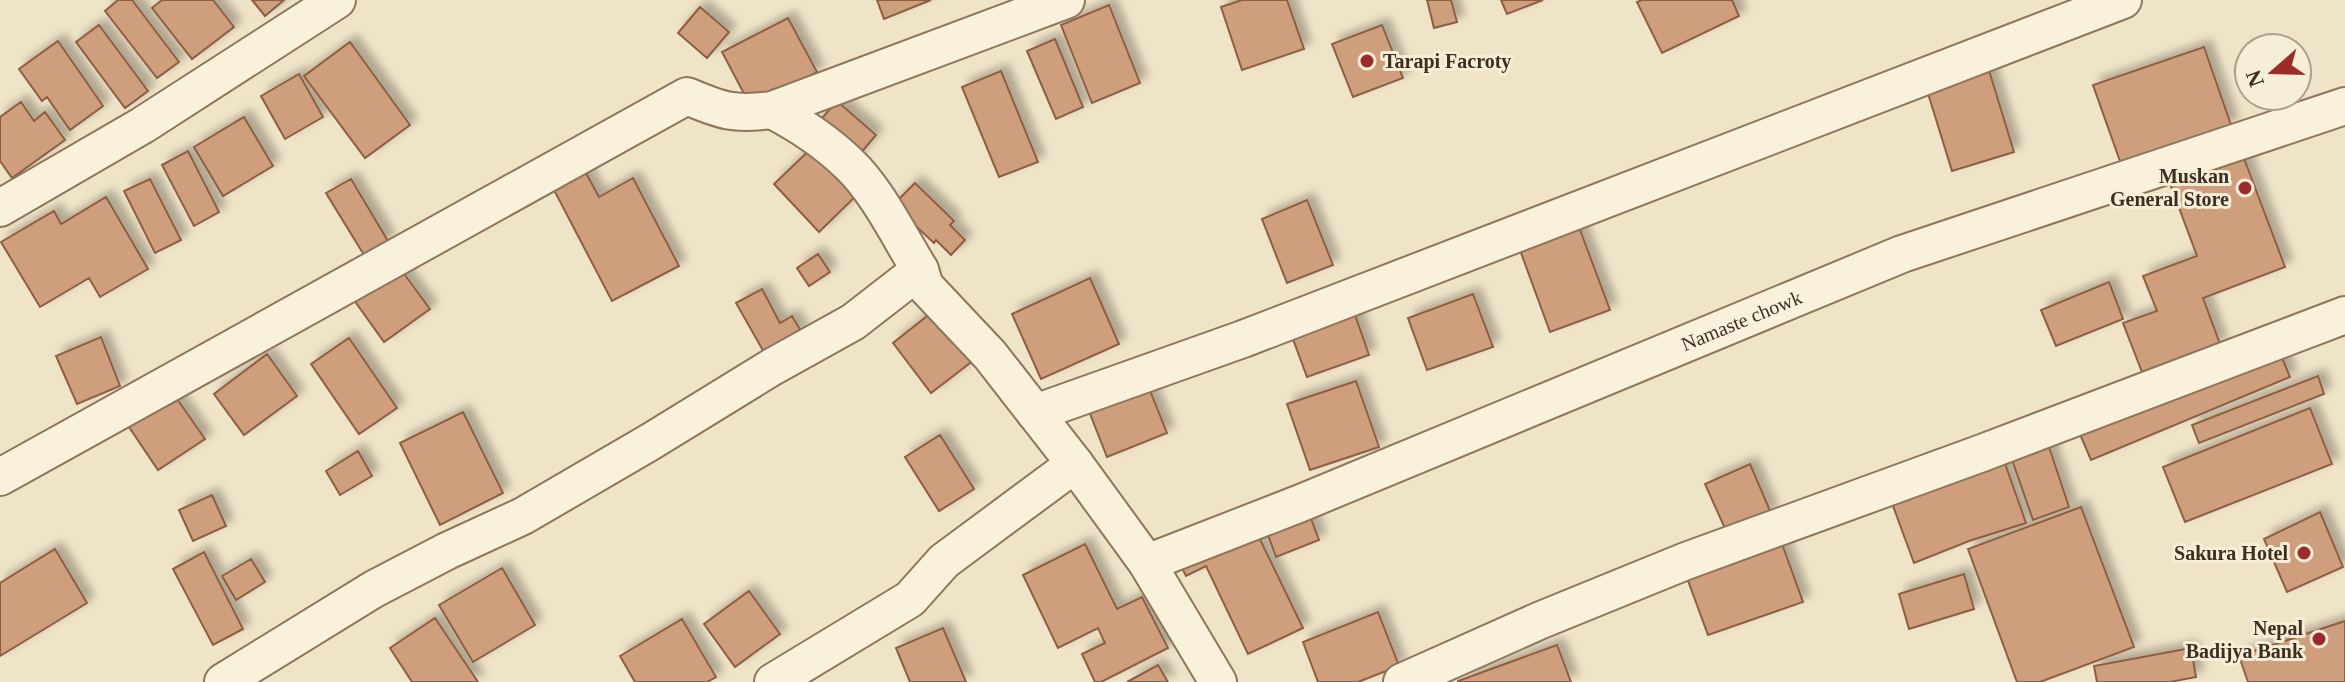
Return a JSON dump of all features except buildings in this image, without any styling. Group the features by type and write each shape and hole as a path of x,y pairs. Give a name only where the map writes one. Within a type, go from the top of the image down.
{"street":[{"path":"0,208 143,125 337,0"},
{"path":"0,477 687,96 724,112 747,114 772,110 1066,0"},
{"path":"1035,413 1243,339 2123,0"},
{"name":"Namaste chowk","path":"1147,563 1301,503 1902,254 2345,106"},
{"path":"772,110 799,124 850,164 885,212 920,270 925,286 990,355 1147,563 1218,682"},
{"path":"223,682 374,589 523,516 650,442 772,367 853,322 920,270"},
{"path":"1402,682 1541,620 1686,561 2345,315"},
{"path":"773,682 910,599 944,561 1075,464"}],"place":[{"name":"Tarapi Facroty","path":"1367,61"},
{"name":"Muskan General Store","path":"2245,188"},
{"name":"Sakura Hotel","path":"2304,553"},
{"name":"Nepal Badijya Bank","path":"2319,639"}]}
